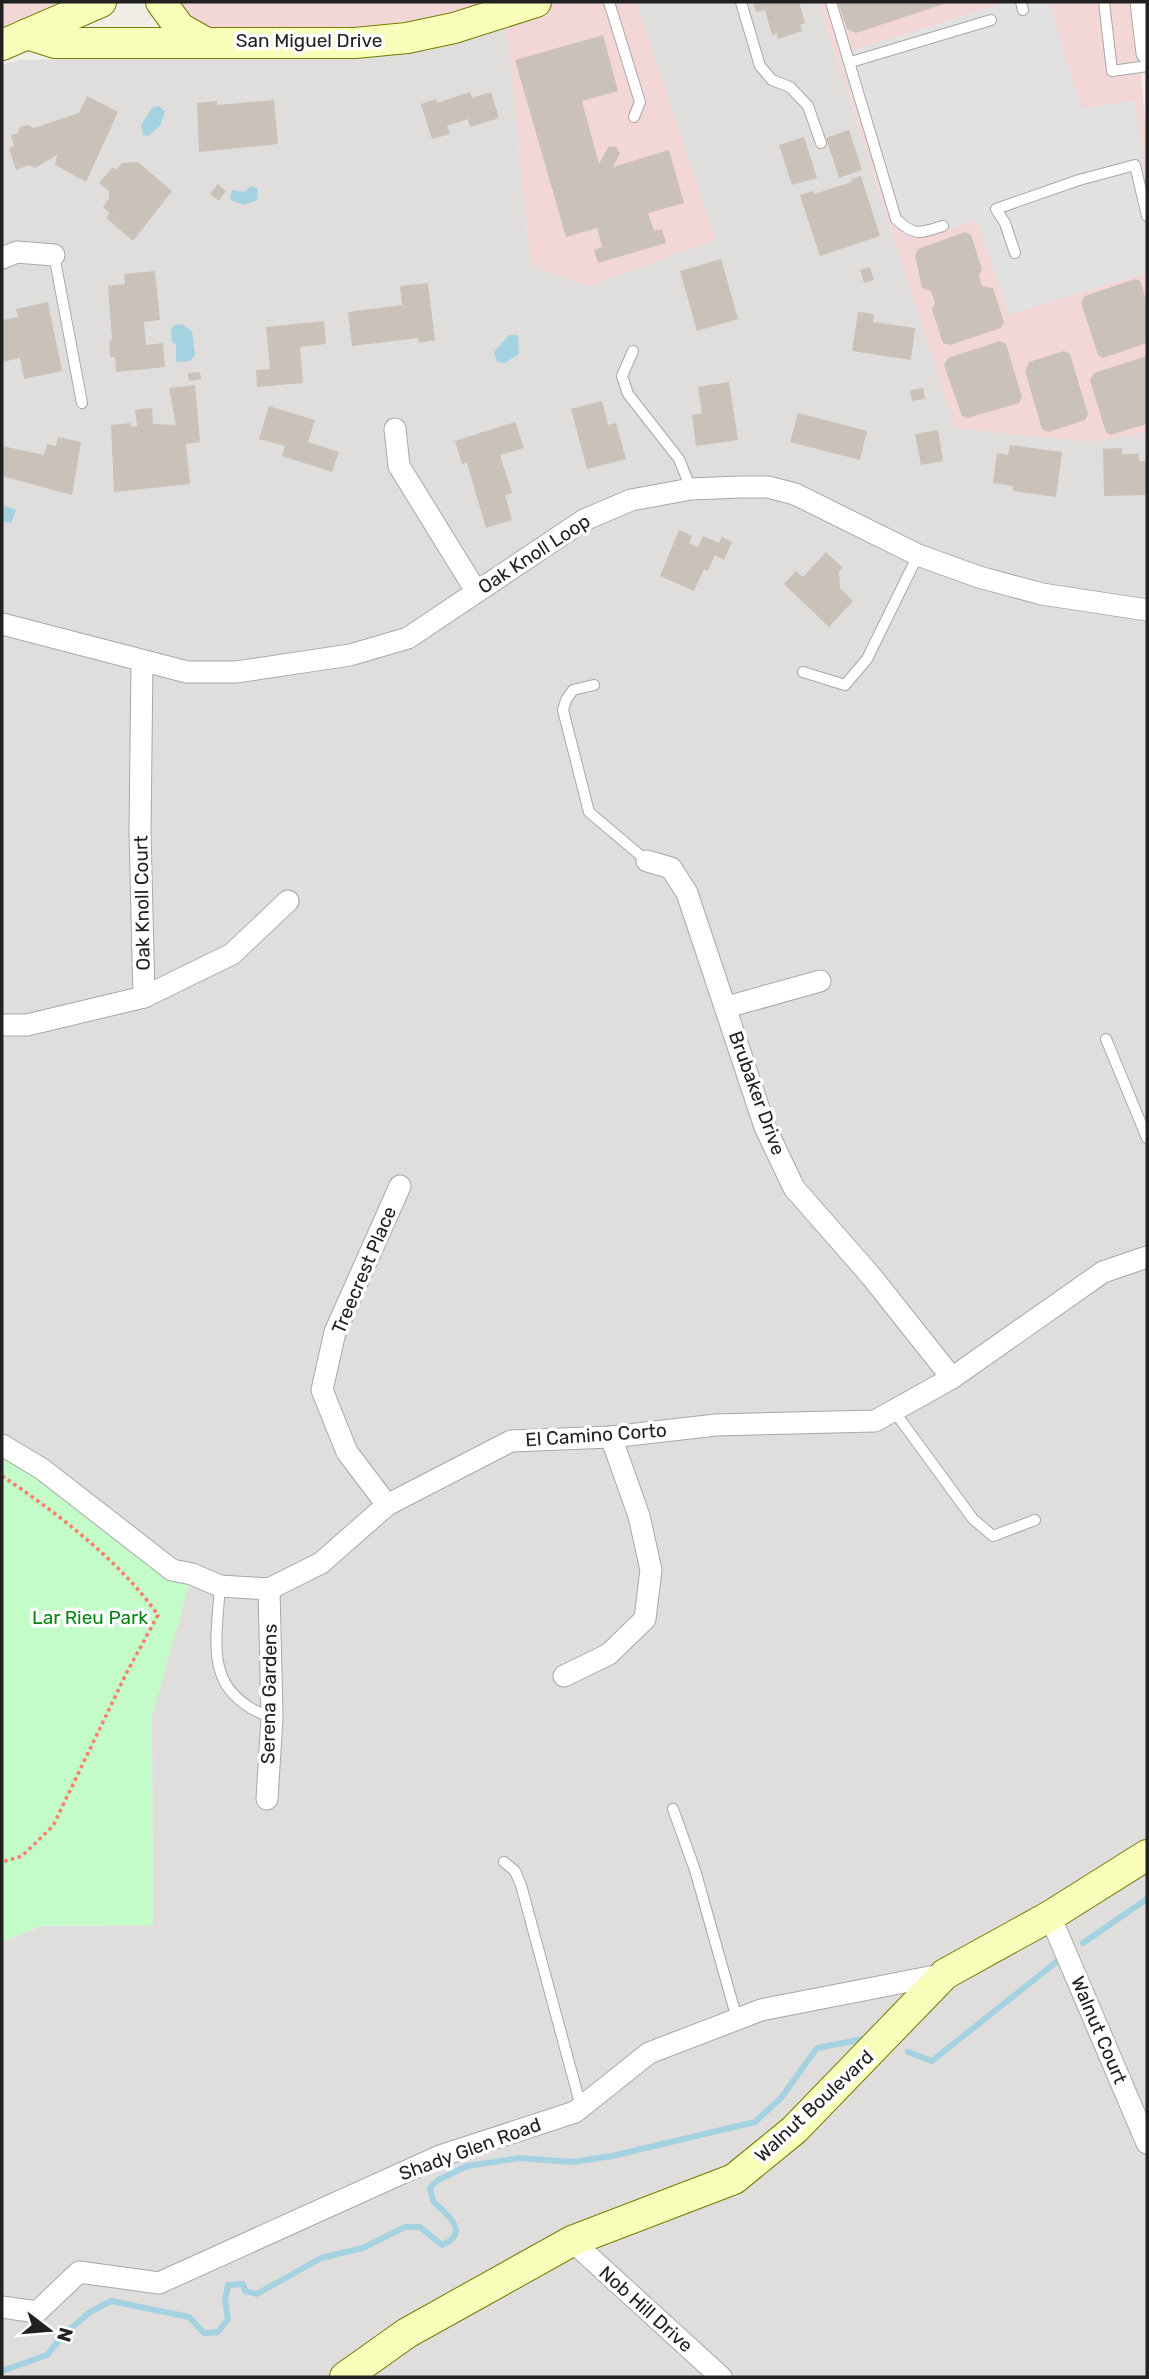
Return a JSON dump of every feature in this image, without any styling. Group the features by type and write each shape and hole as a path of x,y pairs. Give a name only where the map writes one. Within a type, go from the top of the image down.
{"street":[{"name":"San Miguel Drive","path":"15,40 101,2"},
{"path":"161,2 180,29 203,41"},
{"name":"San Miguel Drive","path":"15,40 55,43 355,43 407,38 454,28 536,2"},
{"path":"1141,2 1147,54"},
{"path":"2,258 17,252 54,255"},
{"path":"395,429 399,466 476,591"},
{"name":"Oak Knoll Loop","path":"2,624 142,663 187,672 236,672 350,655 408,638 584,520 631,499 691,489 768,487 795,494 918,555 1042,594 1147,610"},
{"name":"Oak Knoll Court","path":"2,1025 27,1025 144,997 140,832 142,663"},
{"name":"Brubaker Drive","path":"647,861 671,868 687,892 765,1127 794,1188 871,1276 952,1378"},
{"path":"144,997 232,954 288,901"},
{"path":"727,1007 820,981"},
{"name":"Treecrest Place","path":"387,1504 346,1452 322,1390 335,1332 400,1186"},
{"name":"El Camino Corto","path":"2,1445 42,1469 172,1570 192,1574 219,1586 269,1589 321,1563 387,1504 511,1441 611,1437 716,1424 875,1421 952,1378 1103,1272 1147,1257"},
{"path":"564,1676 609,1654 645,1619 651,1570 639,1516 611,1437"},
{"name":"Serena Gardens","path":"267,1799 272,1718 269,1589"},
{"name":"Walnut Boulevard","path":"345,2377 407,2333 572,2241 734,2179 794,2130 945,1974 1050,1916 1147,1855"},
{"name":"Walnut Court","path":"1050,1916 1147,2143"},
{"name":"Shady Glen Road","path":"2,2307 37,2312 79,2272 159,2283 440,2156 581,2107 649,2053 761,2010 945,1974"},
{"name":"Nob Hill Drive","path":"572,2241 721,2377"}],"lane":[{"path":"609,2 640,102 634,117"},
{"path":"741,2 760,66 772,80 790,87 808,106 821,143"},
{"path":"831,2 896,219 909,232 943,226"},
{"path":"1104,2 1112,71 1147,66"},
{"path":"851,62 991,20"},
{"path":"1015,253 1005,223 996,209 1135,164 1147,216"},
{"path":"54,255 82,403"},
{"path":"633,351 622,376 628,394 679,460 691,489"},
{"path":"803,672 845,685 867,659 918,555"},
{"path":"594,685 573,690 565,700 563,710 589,812 647,861"},
{"path":"1106,1040 1147,1138"},
{"path":"894,1411 973,1519 993,1536 1035,1520"},
{"path":"219,1586 215,1662 229,1690 247,1709 272,1718"},
{"path":"673,1809 695,1870 737,2019"},
{"path":"504,1862 514,1871 522,1885 581,2107"}],"path":[{"path":"2,1476 37,1499 140,1589 158,1615 126,1674 53,1826 22,1856 2,1862"}],"shaded area":[{"path":"2,2 101,2 2,45"},
{"path":"161,2 636,2 715,240 589,286 531,266 507,29 454,28 203,41"},
{"path":"636,2 818,2 955,428 1091,442 1147,432 1147,2377 2,2377 2,1942 41,1926 153,1925 152,1716 192,1574 2,1445 2,65 19,60 194,56 454,28 507,29 531,266 714,240"},
{"path":"818,2 1133,2 1147,136 1147,432 1091,442 955,428"},
{"path":"1005,2 1049,2 1081,109 1135,100 1147,192 1147,272 1009,315 977,220 927,237 908,237 894,227 839,55"}],"green space":[{"name":"Lar Rieu Park","path":"2,1445 192,1574 152,1716 153,1925 41,1926 2,1942"}],"water":[{"path":"158,106 165,111 160,126 148,136 143,135 141,125 152,108"},
{"path":"251,186 258,189 257,200 244,205 230,200 232,190 244,192"},
{"path":"182,324 192,331 195,355 190,361 176,362 176,344 172,342 171,330 174,325"},
{"path":"509,335 518,335 519,354 505,363 497,362 494,352"},
{"path":"2,505 16,510 11,523 2,521"}],"building":[{"path":"753,2 799,2 805,23 800,25 802,31 778,39 777,34 772,35 765,10 756,12"},
{"path":"838,2 950,2 856,33 847,29"},
{"path":"603,35 618,91 582,101 599,164 609,146 616,147 620,153 613,167 669,150 684,203 648,213 654,231 662,229 666,243 598,263 594,250 602,247 597,228 566,237 515,60"},
{"path":"470,92 472,98 491,92 499,118 470,127 468,119 447,126 450,134 432,139 421,104 436,99 437,103"},
{"path":"87,96 118,112 86,182 55,165 57,155 35,168 29,165 16,170 9,148 14,146 11,135 18,133 20,127 28,125 34,128 79,113"},
{"path":"274,100 278,144 199,152 197,103 217,101 217,105"},
{"path":"849,130 862,170 839,178 826,138"},
{"path":"804,137 817,178 792,185 779,145"},
{"path":"138,162 172,191 133,241 106,218 110,213 103,207 109,199 109,191 99,183 113,167 116,170 122,163"},
{"path":"861,176 880,236 820,256 800,195 813,191 814,194 852,182 851,179"},
{"path":"218,184 226,191 219,201 210,194"},
{"path":"965,232 971,235 982,269 979,276 982,286 993,288 1004,322 1001,328 950,345 943,343 932,309 935,303 931,291 922,288 915,256 918,249"},
{"path":"721,259 738,319 697,331 680,271"},
{"path":"870,267 874,280 864,283 860,270"},
{"path":"155,271 160,320 144,322 146,345 163,343 165,367 116,372 115,357 110,357 109,341 112,340 108,286 125,284 124,274"},
{"path":"1135,279 1140,281 1147,302 1147,343 1103,358 1098,355 1081,302 1085,296"},
{"path":"428,283 435,340 419,343 418,338 352,346 348,312 402,305 400,286"},
{"path":"48,302 62,371 24,379 20,358 2,362 2,320 18,317 16,309"},
{"path":"858,312 874,314 873,322 915,328 911,360 852,351"},
{"path":"324,321 326,344 300,347 303,383 257,387 256,370 270,369 266,327"},
{"path":"1000,341 1006,344 1022,397 1019,403 968,418 962,416 944,365 948,358"},
{"path":"1064,351 1070,354 1088,414 1085,420 1049,432 1042,429 1025,371 1029,362"},
{"path":"1147,356 1147,424 1110,435 1106,432 1090,380 1094,373"},
{"path":"200,372 201,379 189,381 188,373"},
{"path":"729,382 738,440 696,446 692,415 702,413 698,387"},
{"path":"195,385 200,442 186,444 190,484 114,492 111,425 131,423 131,427 137,426 135,410 152,408 153,424 176,425 169,388"},
{"path":"923,388 925,399 912,401 910,390"},
{"path":"602,401 608,425 616,423 626,459 587,469 571,409"},
{"path":"269,406 315,420 308,442 339,452 332,472 282,456 285,446 259,439"},
{"path":"798,413 867,431 860,460 790,442"},
{"path":"515,422 524,448 500,455 512,493 505,495 512,520 486,528 467,463 462,464 455,441"},
{"path":"938,430 943,461 921,465 915,434"},
{"path":"58,437 81,442 72,495 2,476 2,446 44,455 47,444 56,446"},
{"path":"1010,445 1062,452 1056,497 1013,491 1013,486 993,483 997,453 1008,455"},
{"path":"1122,448 1122,454 1139,454 1139,461 1147,461 1147,495 1104,496 1103,449"},
{"path":"679,530 692,536 689,543 698,547 703,536 719,543 722,537 732,542 724,560 715,555 708,571 704,569 694,591 660,576"},
{"path":"826,552 843,568 839,571 840,588 853,601 829,627 784,584 796,571 803,577"}],"waterway":[{"path":"1083,1943 1147,1899"},
{"path":"908,2052 932,2061 1060,1959"},
{"path":"2,2371 47,2355 64,2334 90,2312 111,2301 189,2317 204,2333 218,2332 228,2319 225,2301 228,2285 243,2284 245,2291 257,2294 321,2258 363,2248 405,2227 420,2227 442,2245 451,2240 456,2228 449,2216 433,2201 430,2188 438,2180 467,2166 520,2158 572,2162 612,2156 755,2122 781,2098 817,2048 863,2039"}]}
